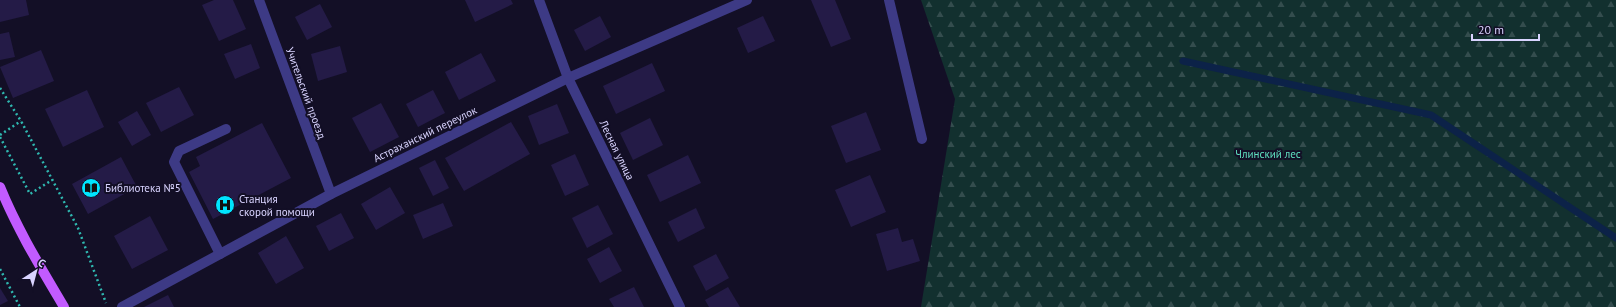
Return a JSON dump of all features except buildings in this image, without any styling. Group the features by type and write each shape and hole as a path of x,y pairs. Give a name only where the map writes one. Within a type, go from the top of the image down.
{"main road":[{"path":"0,187 36,261 64,307"}],"street":[{"name":"Учительский проезд","path":"259,0 331,194"},
{"name":"Лесная улица","path":"539,0 568,78 680,307"},
{"name":"Астраханский переулок","path":"122,307 331,194 568,78 747,0"},
{"path":"889,0 922,139"},
{"path":"220,254 174,162 179,151 226,129"}],"path":[{"path":"0,88 21,121 78,228 108,307"},
{"path":"21,121 0,136 30,194 52,180"},
{"path":"0,269 20,307"}],"green space":[{"name":"Члинский лес","path":"921,0 1616,0 1616,307 921,307 955,99"}],"waterway":[{"path":"1183,61 1431,115 1616,238"}],"place":[{"name":"Библиотека №5","path":"91,188"},
{"name":"Станция скорой помощи","path":"225,205"}]}
